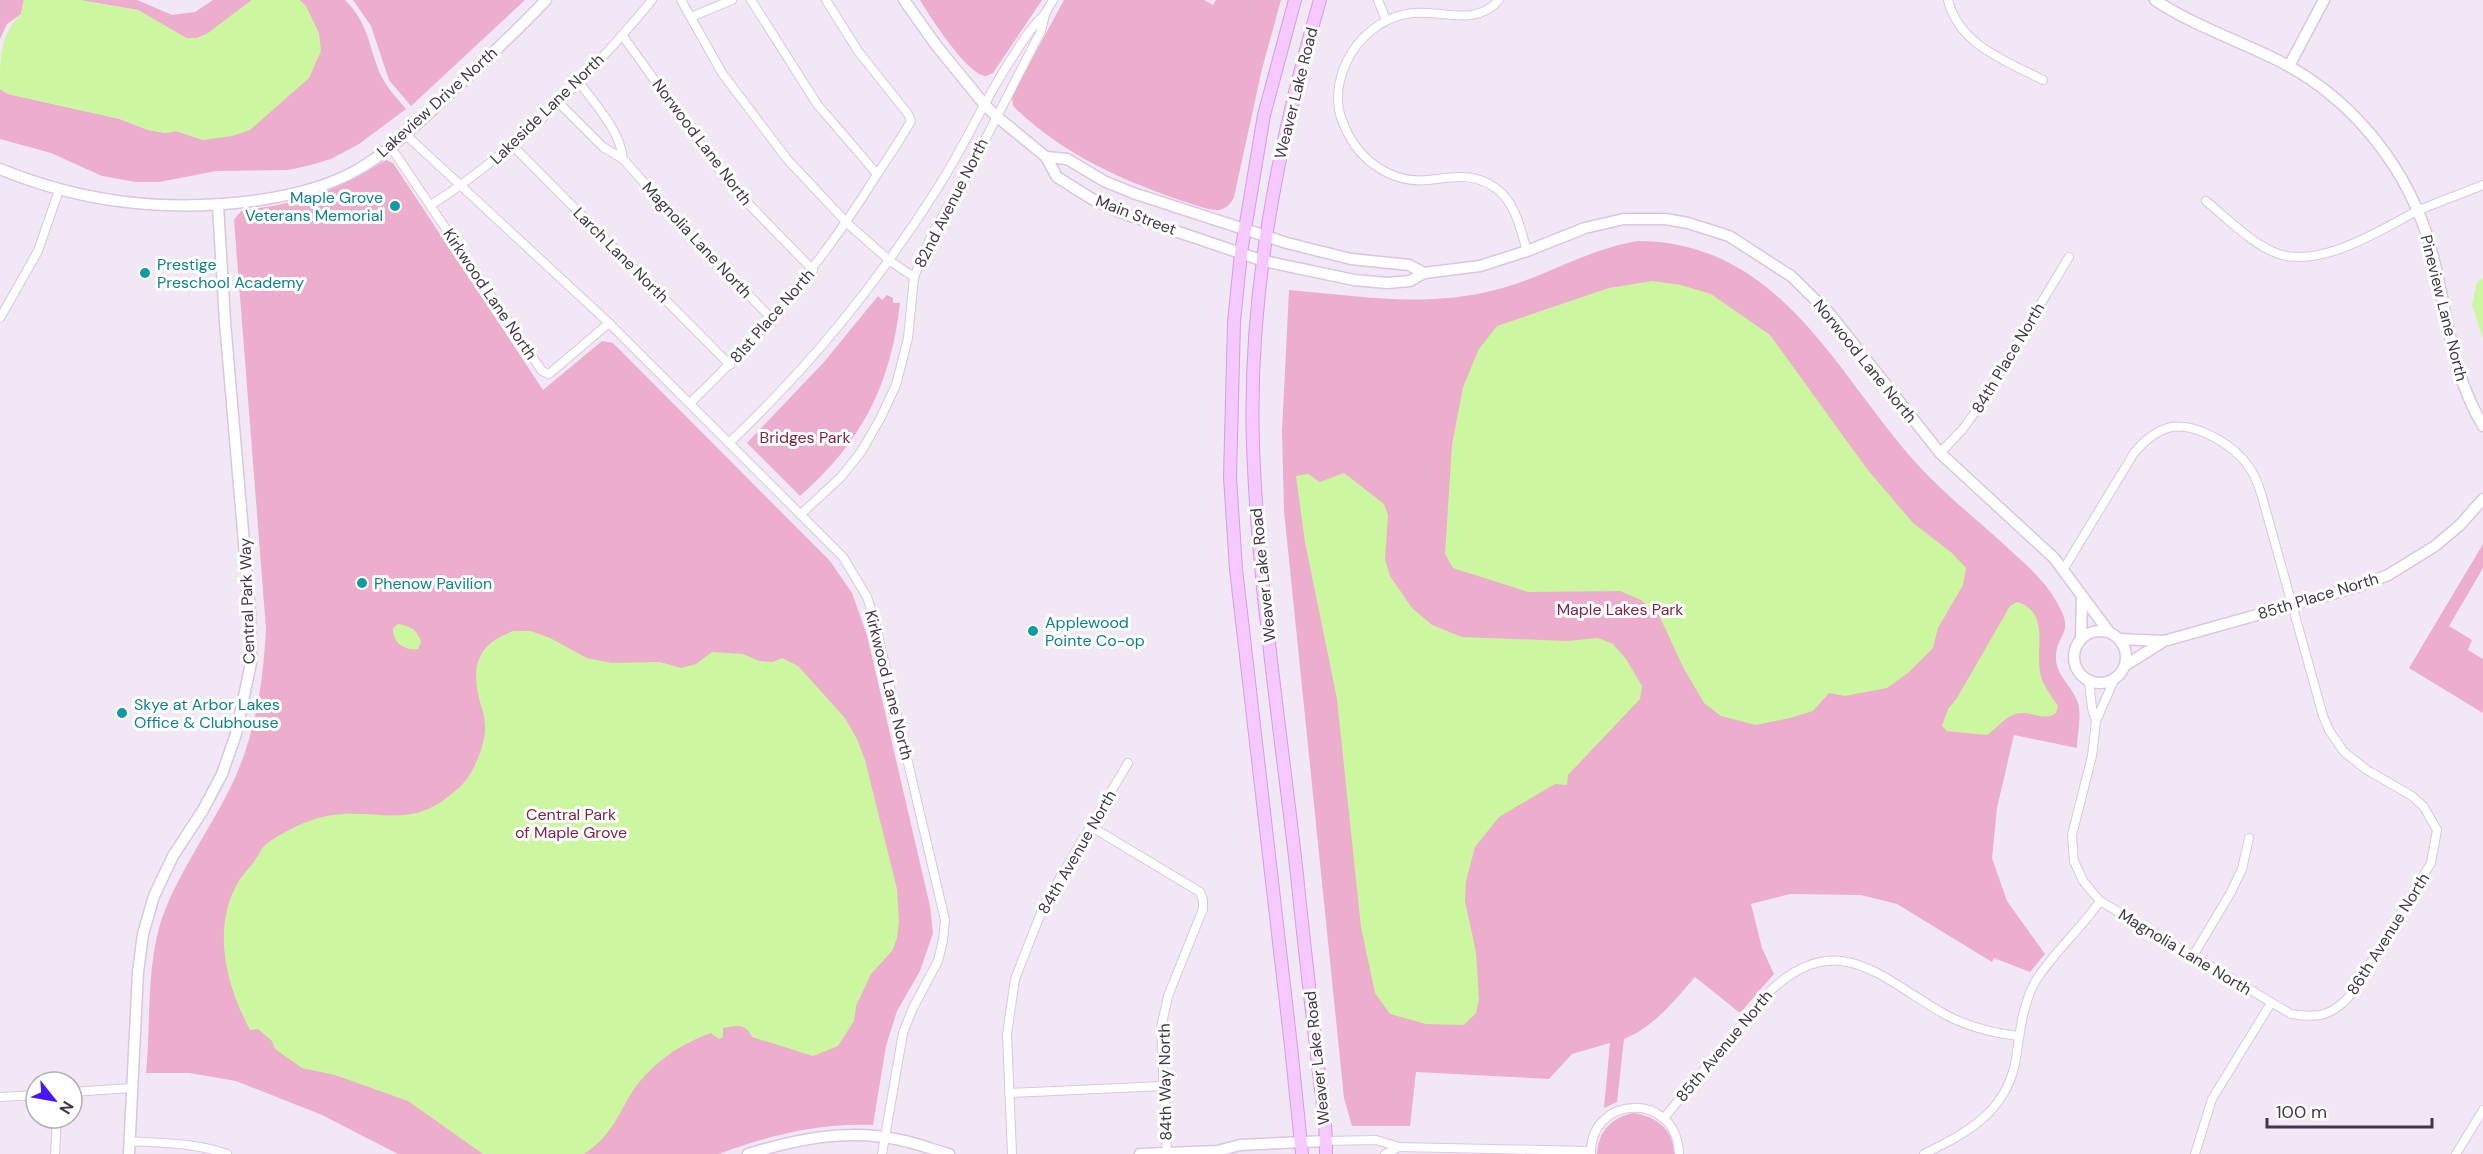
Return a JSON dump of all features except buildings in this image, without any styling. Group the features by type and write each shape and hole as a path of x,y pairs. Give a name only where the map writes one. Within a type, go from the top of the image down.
{"main road":[{"name":"Weaver Lake Road","path":"1295,0 1264,115 1241,253 1234,322 1230,456 1236,569 1302,1148"},
{"name":"Weaver Lake Road","path":"1320,0 1280,150 1264,261 1254,374 1253,443 1257,539 1326,1148"}],"street":[{"name":"Lakeview Drive North","path":"0,169 59,190 158,207 218,205 271,199 315,189 357,171 405,134 498,49 546,0"},
{"name":"Lakeside Lane North","path":"431,205 461,186 512,146 579,82 652,0"},
{"path":"681,0 722,73 780,150 847,223 890,261 914,277"},
{"path":"691,17 732,0"},
{"path":"751,0 817,104 877,174"},
{"name":"81st Place North","path":"690,403 772,319 813,270 847,223 911,121 908,114 858,51 826,0"},
{"name":"Main Street","path":"904,0 936,45 984,104 1046,157 1057,177 1092,199 1122,213 1241,253"},
{"name":"82nd Avenue North","path":"801,514 842,477 861,452 880,419 896,385 908,338 914,277 933,231 969,171 1041,31 1045,14 1053,0"},
{"path":"1378,0 1386,20"},
{"path":"1498,0 1475,16 1412,14 1386,20 1364,36 1350,55 1341,75 1340,114 1347,135 1357,150 1375,166 1391,174 1407,180 1428,180 1462,175 1482,180 1500,191 1512,208 1527,251"},
{"path":"1948,0 1960,28 1971,40 2043,81"},
{"name":"Pineview Lane North","path":"2155,0 2199,24 2289,66 2327,91 2354,115 2378,142 2395,167 2417,211 2434,260 2453,356 2470,402 2483,426"},
{"path":"2289,66 2324,0"},
{"name":"82nd Avenue North","path":"729,442 773,400 826,343 890,261 938,188 996,81 1032,26 1045,14"},
{"name":"Norwood Lane North","path":"622,35 731,186 813,270"},
{"name":"Magnolia Lane North","path":"579,82 618,135 623,159"},
{"name":"Magnolia Lane North","path":"558,102 603,147 623,159 687,231 772,319"},
{"name":"Kirkwood Lane North","path":"405,134 609,322 843,556 867,597 874,618 945,920 938,961 913,1008 903,1033 882,1154"},
{"name":"Kirkwood Lane North","path":"390,146 542,371 549,374 609,322"},
{"name":"Larch Lane North","path":"512,146 729,365"},
{"name":"Main Street","path":"1046,157 1067,159 1104,181 1132,193 1245,229"},
{"path":"2205,201 2267,249 2288,257 2301,258 2322,255 2344,247 2417,211 2483,185"},
{"path":"0,318 38,251 59,190"},
{"name":"Central Park Way","path":"129,1154 138,972 146,924 154,896 173,856 203,810 222,774 236,734 251,663 250,614 225,322 218,205"},
{"name":"Norwood Lane North","path":"1241,253 1264,261 1354,280 1387,283 1410,281 1424,273 1480,266 1527,251 1585,228 1624,219 1665,219 1688,223 1729,236 1791,276 1830,314 1940,453 2054,558 2109,632"},
{"name":"Norwood Lane North","path":"1245,229 1318,252 1351,259 1409,265 1424,273"},
{"name":"84th Place North","path":"1940,453 1976,411 2069,257"},
{"path":"2063,570 2134,453 2144,441 2157,432 2173,427 2190,428 2235,452 2248,465 2256,479 2293,606"},
{"name":"85th Place North","path":"2126,665 2164,641 2293,606 2388,575 2435,546 2460,525 2483,499"},
{"path":"2081,639 2082,598"},
{"name":"86th Avenue North","path":"2271,1003 2291,1014 2310,1017 2327,1014 2343,1005 2431,863 2437,830 2424,807 2412,796 2354,761 2336,741 2323,716 2293,606"},
{"path":"1924,1154 1969,1131 1995,1106 2011,1077 2026,999 2036,981 2085,923 2100,901 2083,881 2074,861 2072,835 2092,756 2096,721 2114,680 2126,665 2127,653 2119,639 2109,632 2103,630 2091,632 2081,639 2074,650 2074,662 2080,674 2089,681 2102,684 2114,680"},
{"name":"85th Place North","path":"2119,639 2164,641"},
{"path":"2089,681 2096,721"},
{"name":"84th Avenue North","path":"1012,1154 1007,1034 1015,979 1044,905 1128,763"},
{"name":"84th Way North","path":"1090,826 1200,892 1203,900 1203,909 1168,996 1161,1028 1166,1153"},
{"path":"2193,956 2242,869 2249,838"},
{"name":"Magnolia Lane North","path":"2100,901 2271,1003"},
{"name":"85th Avenue North","path":"1664,1118 1767,994 1785,976 1800,968 1830,960 1858,964 1882,975 1948,1016 1964,1023 1985,1031 2018,1036"},
{"path":"2195,1154 2212,1099 2271,1003"},
{"path":"1009,1093 1163,1086"},
{"path":"84,1091 131,1088"},
{"path":"0,1098 24,1096"},
{"name":"85th Avenue North","path":"1591,1153 1596,1131 1610,1115 1631,1107 1643,1108 1664,1118 1673,1129 1679,1142 1679,1154"},
{"path":"2456,1154 2480,1121 2483,1110"},
{"path":"55,1154 56,1130"},
{"path":"747,1154 788,1142 851,1135 885,1137 950,1154"},
{"path":"1140,1154 1219,1152 1240,1145 1326,1148 1376,1140 1399,1147 1468,1151 1591,1153"},
{"path":"129,1141 227,1154"},
{"path":"1385,1154 1399,1147"}],"green space":[{"path":"0,0 24,0 21,14 7,24 0,39"},
{"path":"79,0 137,0 172,15 195,12 213,0 252,0 207,34 197,38 186,38 138,10"},
{"path":"299,0 345,0 363,25 384,82 406,109 359,144 331,159 288,170 216,171 159,182 136,182 102,176 51,153 0,139 0,89 8,94 120,119 148,130 166,133 176,131 203,140 306,6"},
{"path":"353,0 525,0 411,106 389,80 371,26"},
{"path":"920,0 1042,0 993,73 986,76 970,67 960,56"},
{"path":"1064,0 1204,0 1213,5 1216,0 1281,0 1262,69 1234,197 1227,207 1220,210 1208,209 1129,181 1056,141 1013,106 1012,96"},
{"name":"Central Park of Maple Grove","path":"386,160 393,163 543,390 602,341 613,343 830,561 852,593 867,635 930,906 933,933 920,971 897,1011 886,1046 873,1125 814,1128 757,1141 719,1154 398,1154 322,1115 236,1081 189,1073 146,1073 153,955 162,918 178,882 242,762 253,725 263,668 266,629 234,220 241,211 299,200 333,188"},
{"name":"Maple Lakes Park","path":"1638,241 1688,247 1730,263 1767,288 1800,318 1830,353 1917,464 2031,570 2055,599 2065,624 2065,630 2056,651 2057,665 2062,677 2076,697 2079,708 2077,748 2014,735 1997,808 1992,858 2007,901 2045,954 2030,972 1994,958 1992,962 1897,904 1861,895 1790,894 1751,904 1762,948 1774,974 1740,1013 1695,977 1645,1028 1624,1039 1617,1102 1604,1108 1610,1043 1572,1054 1549,1079 1416,1072 1410,1126 1352,1126 1344,1098 1284,511 1282,431 1289,290 1392,299 1469,295 1513,285 1601,250"},
{"name":"Bridges Park","path":"887,295 893,298 893,303 900,303 896,332 881,385 857,433 822,476 800,496 747,443 824,362 878,296 882,300"},
{"path":"2483,544 2483,568 2449,626 2472,640 2468,650 2483,659 2483,713 2409,668"},
{"path":"1634,1113 1657,1121 1667,1131 1674,1154 1597,1154 1600,1138 1608,1126 1619,1118"}],"shaded area":[{"path":"24,0 79,0 138,10 186,38 197,38 207,34 252,0 299,0 306,6 319,33 321,51 309,78 250,130 232,136 203,140 176,131 166,133 148,130 120,119 8,94 0,89 0,67 5,38 21,14"},
{"path":"2483,278 2483,338 2472,305 2477,282"},
{"path":"1652,281 1681,285 1711,294 1770,335 1867,469 1913,523 1952,553 1966,568 1963,585 1938,628 1933,648 1908,673 1887,688 1845,696 1829,693 1813,711 1756,725 1721,716 1704,703 1683,667 1659,615 1641,600 1620,591 1528,592 1453,568 1445,554 1452,445 1463,387 1479,349 1497,326 1609,288"},
{"path":"1344,473 1384,504 1388,515 1385,559 1390,576 1412,608 1432,625 1462,637 1567,641 1598,638 1613,644 1626,659 1642,686 1640,699 1568,775 1567,785 1555,784 1499,817 1475,847 1466,881 1465,901 1476,952 1479,1000 1476,1013 1464,1025 1426,1024 1390,1014 1375,993 1361,927 1337,699 1305,542 1296,476 1308,474 1320,482"},
{"path":"2017,602 2035,615 2039,636 2040,672 2043,682 2058,706 2056,713 2044,717 2027,713 2012,715 1987,735 1947,731 1942,726 1948,709 1957,698 2010,606"},
{"path":"398,624 410,627 418,634 421,642 418,649 408,649 397,642 393,628"},
{"path":"513,631 531,631 550,638 587,658 612,663 660,662 681,668 696,664 712,652 743,654 759,661 773,662 782,658 798,666 845,718 857,739 865,760 897,889 899,922 897,938 892,951 871,974 856,1006 854,1021 838,1046 813,1056 752,1037 746,1029 740,1026 723,1028 723,1037 719,1039 711,1033 698,1038 675,1050 654,1066 629,1097 605,1136 584,1154 483,1154 408,1101 335,1075 302,1068 275,1049 272,1041 258,1029 250,1030 235,996 225,959 225,922 229,904 238,882 265,845 294,827 327,816 404,815 419,812 449,796 464,782 477,761 485,732 477,686 477,665 480,656 492,642"}],"place":[{"name":"Maple Grove Veterans Memorial","path":"395,206"},
{"name":"Prestige Preschool Academy","path":"145,273"},
{"name":"Phenow Pavilion","path":"362,583"},
{"name":"Applewood Pointe Co-op","path":"1033,631"},
{"name":"Skye at Arbor Lakes Office & Clubhouse","path":"122,713"}]}
